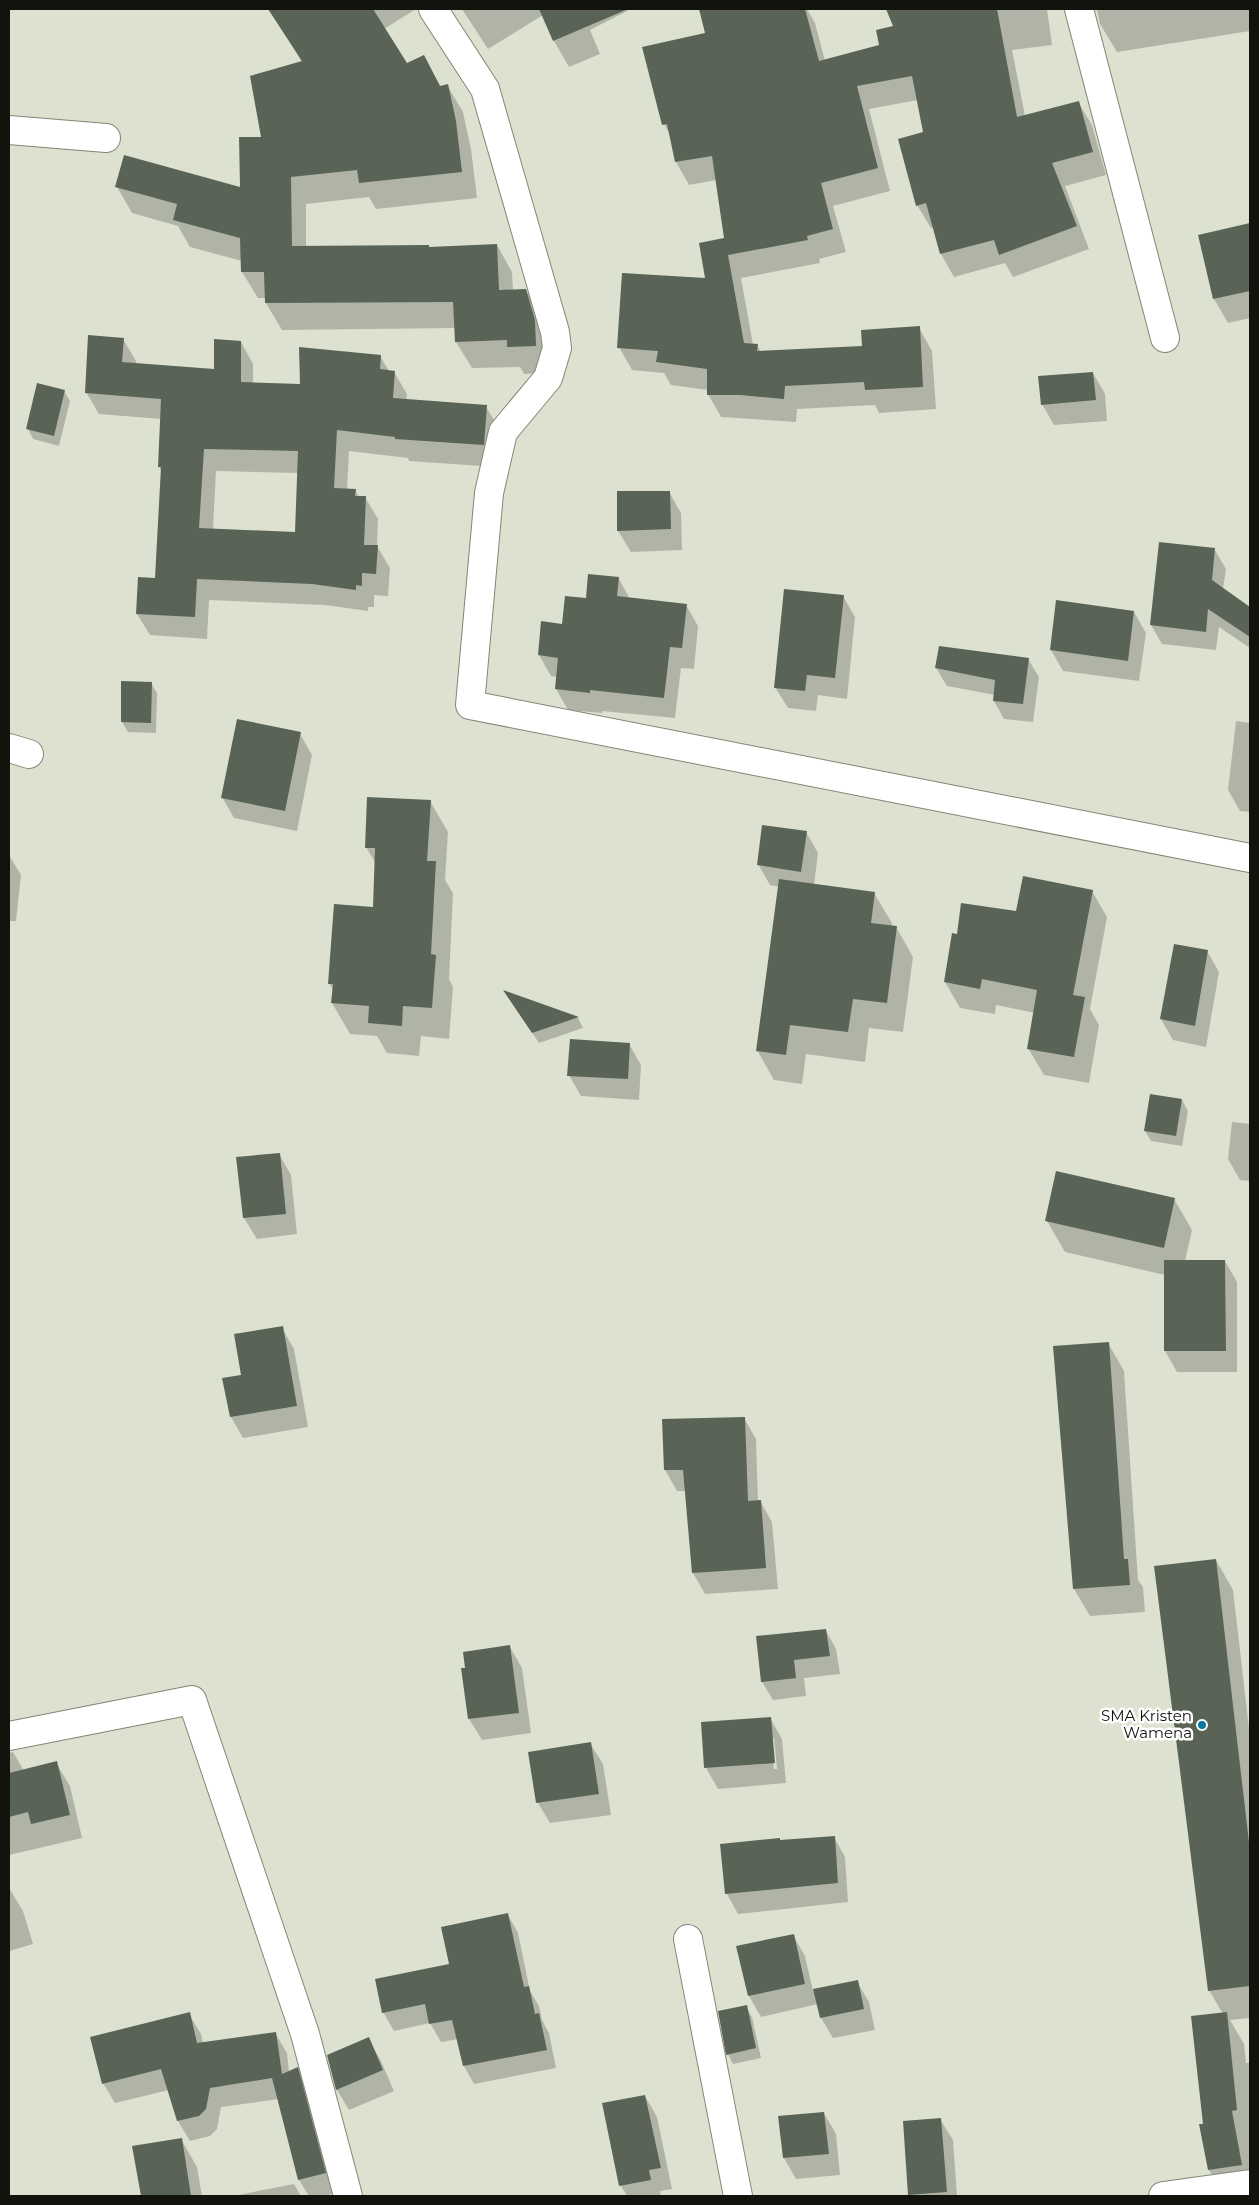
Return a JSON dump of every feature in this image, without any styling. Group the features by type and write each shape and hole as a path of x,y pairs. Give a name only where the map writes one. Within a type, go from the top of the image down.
{"street":[{"path":"433,9 485,89 555,332 557,348 548,378 503,432 489,493 470,706 1250,858"},
{"path":"1079,9 1165,338"},
{"path":"9,130 106,138"},
{"path":"9,1736 192,1700 305,2034 348,2196"},
{"path":"688,1939 738,2196"},
{"path":"1163,2196 1250,2184"}],"building":[{"path":"268,9 373,9 407,63 424,55 440,86 448,84 456,121 462,172 359,183 357,170 291,177 292,246 429,245 429,247 497,244 499,290 526,289 535,320 536,346 507,347 507,340 455,342 453,302 265,303 264,272 241,272 240,238 173,220 177,204 115,187 124,155 240,187 239,137 261,137 250,76 302,61"},
{"path":"539,9 628,9 553,41"},
{"path":"699,9 805,9 819,61 879,45 876,30 893,26 886,9 997,9 1017,117 1079,101 1093,152 1052,163 1077,226 999,255 994,240 940,254 926,203 916,206 898,139 923,132 912,76 857,86 878,168 821,183 833,229 807,236 808,240 728,255 744,343 758,344 757,351 862,346 861,330 920,326 923,387 865,390 864,382 785,386 784,399 740,395 707,395 707,369 656,362 658,351 617,348 622,273 705,278 699,243 724,238 712,156 675,162 667,124 662,125 642,47 705,33"},
{"path":"1250,223 1250,291 1213,299 1198,235"},
{"path":"88,335 124,338 122,362 214,369 214,339 241,341 241,382 300,384 299,347 381,355 380,369 395,371 393,398 487,405 484,445 395,439 395,437 337,430 334,488 356,489 355,496 366,496 364,545 378,545 376,574 362,573 362,586 356,585 356,590 312,584 197,579 195,617 136,614 138,577 155,578 161,467 158,467 161,399 85,393","holes":["204,449 298,451 295,532 199,528"]},
{"path":"1093,372 1096,400 1041,405 1038,376"},
{"path":"37,383 65,390 54,436 26,429"},
{"path":"617,491 670,491 671,529 617,531"},
{"path":"1159,542 1215,548 1212,580 1250,607 1250,637 1208,609 1206,632 1150,625"},
{"path":"588,574 619,577 617,596 687,604 682,648 670,647 664,698 590,690 590,693 555,689 558,658 538,655 541,621 562,624 565,596 586,598"},
{"path":"784,589 844,595 835,678 807,675 805,691 774,688"},
{"path":"1056,600 1134,611 1128,661 1050,650"},
{"path":"939,646 1029,658 1023,704 993,701 995,680 935,668"},
{"path":"121,681 152,682 151,723 121,722"},
{"path":"237,719 301,732 285,811 221,798"},
{"path":"367,797 431,800 427,861 436,861 431,954 436,955 432,1008 403,1006 402,1026 368,1023 369,1006 331,1003 333,984 328,984 334,904 373,907 375,848 365,848"},
{"path":"762,825 807,831 801,872 757,865"},
{"path":"1023,876 1093,890 1073,995 1085,997 1074,1057 1027,1049 1037,990 982,979 980,989 944,982 952,933 957,934 961,903 1016,911"},
{"path":"779,879 875,892 871,923 897,926 887,1003 853,999 848,1032 790,1025 786,1055 756,1051"},
{"path":"1174,944 1208,950 1195,1026 1160,1019"},
{"path":"503,990 579,1017 532,1033"},
{"path":"570,1039 630,1043 628,1079 567,1076"},
{"path":"1150,1094 1182,1099 1176,1136 1144,1131"},
{"path":"280,1153 286,1214 243,1218 236,1157"},
{"path":"1056,1171 1175,1198 1164,1248 1045,1221"},
{"path":"1164,1260 1225,1260 1226,1351 1164,1351"},
{"path":"283,1326 297,1406 230,1417 222,1378 241,1375 234,1334"},
{"path":"1109,1342 1124,1559 1128,1559 1130,1585 1073,1589 1053,1346"},
{"path":"745,1417 748,1501 761,1500 766,1568 692,1573 683,1470 664,1470 662,1419"},
{"path":"1216,1559 1250,1851 1250,1986 1208,1991 1154,1566"},
{"path":"826,1629 830,1656 794,1660 796,1678 761,1682 756,1636"},
{"path":"510,1645 519,1713 468,1719 461,1668 465,1668 463,1652"},
{"path":"771,1717 775,1763 704,1768 701,1722"},
{"path":"591,1742 599,1794 536,1803 528,1752"},
{"path":"57,1761 70,1815 31,1824 28,1812 9,1817 9,1773"},
{"path":"835,1836 838,1883 725,1894 720,1844 780,1838 780,1840"},
{"path":"508,1913 524,1987 529,1986 535,2014 539,2013 547,2050 463,2066 452,2020 429,2024 425,2004 382,2013 375,1979 449,1964 441,1927"},
{"path":"794,1934 805,1984 748,1996 736,1946"},
{"path":"858,1980 864,2009 820,2018 813,1989"},
{"path":"747,2005 756,2048 726,2055 718,2011"},
{"path":"190,2012 197,2043 276,2032 282,2074 298,2067 326,2173 298,2180 272,2078 210,2088 206,2109 199,2116 177,2121 161,2069 102,2084 90,2037"},
{"path":"1227,2012 1237,2110 1232,2111 1242,2165 1208,2170 1199,2124 1203,2124 1191,2016"},
{"path":"369,2037 383,2070 336,2090 327,2055"},
{"path":"645,2095 661,2168 649,2170 651,2180 619,2186 602,2103"},
{"path":"824,2112 829,2154 783,2158 778,2116"},
{"path":"941,2118 947,2192 908,2195 903,2121"},
{"path":"182,2138 191,2196 141,2196 132,2146"}],"place":[{"name":"SMA Kristen Wamena","path":"1202,1725"}]}
